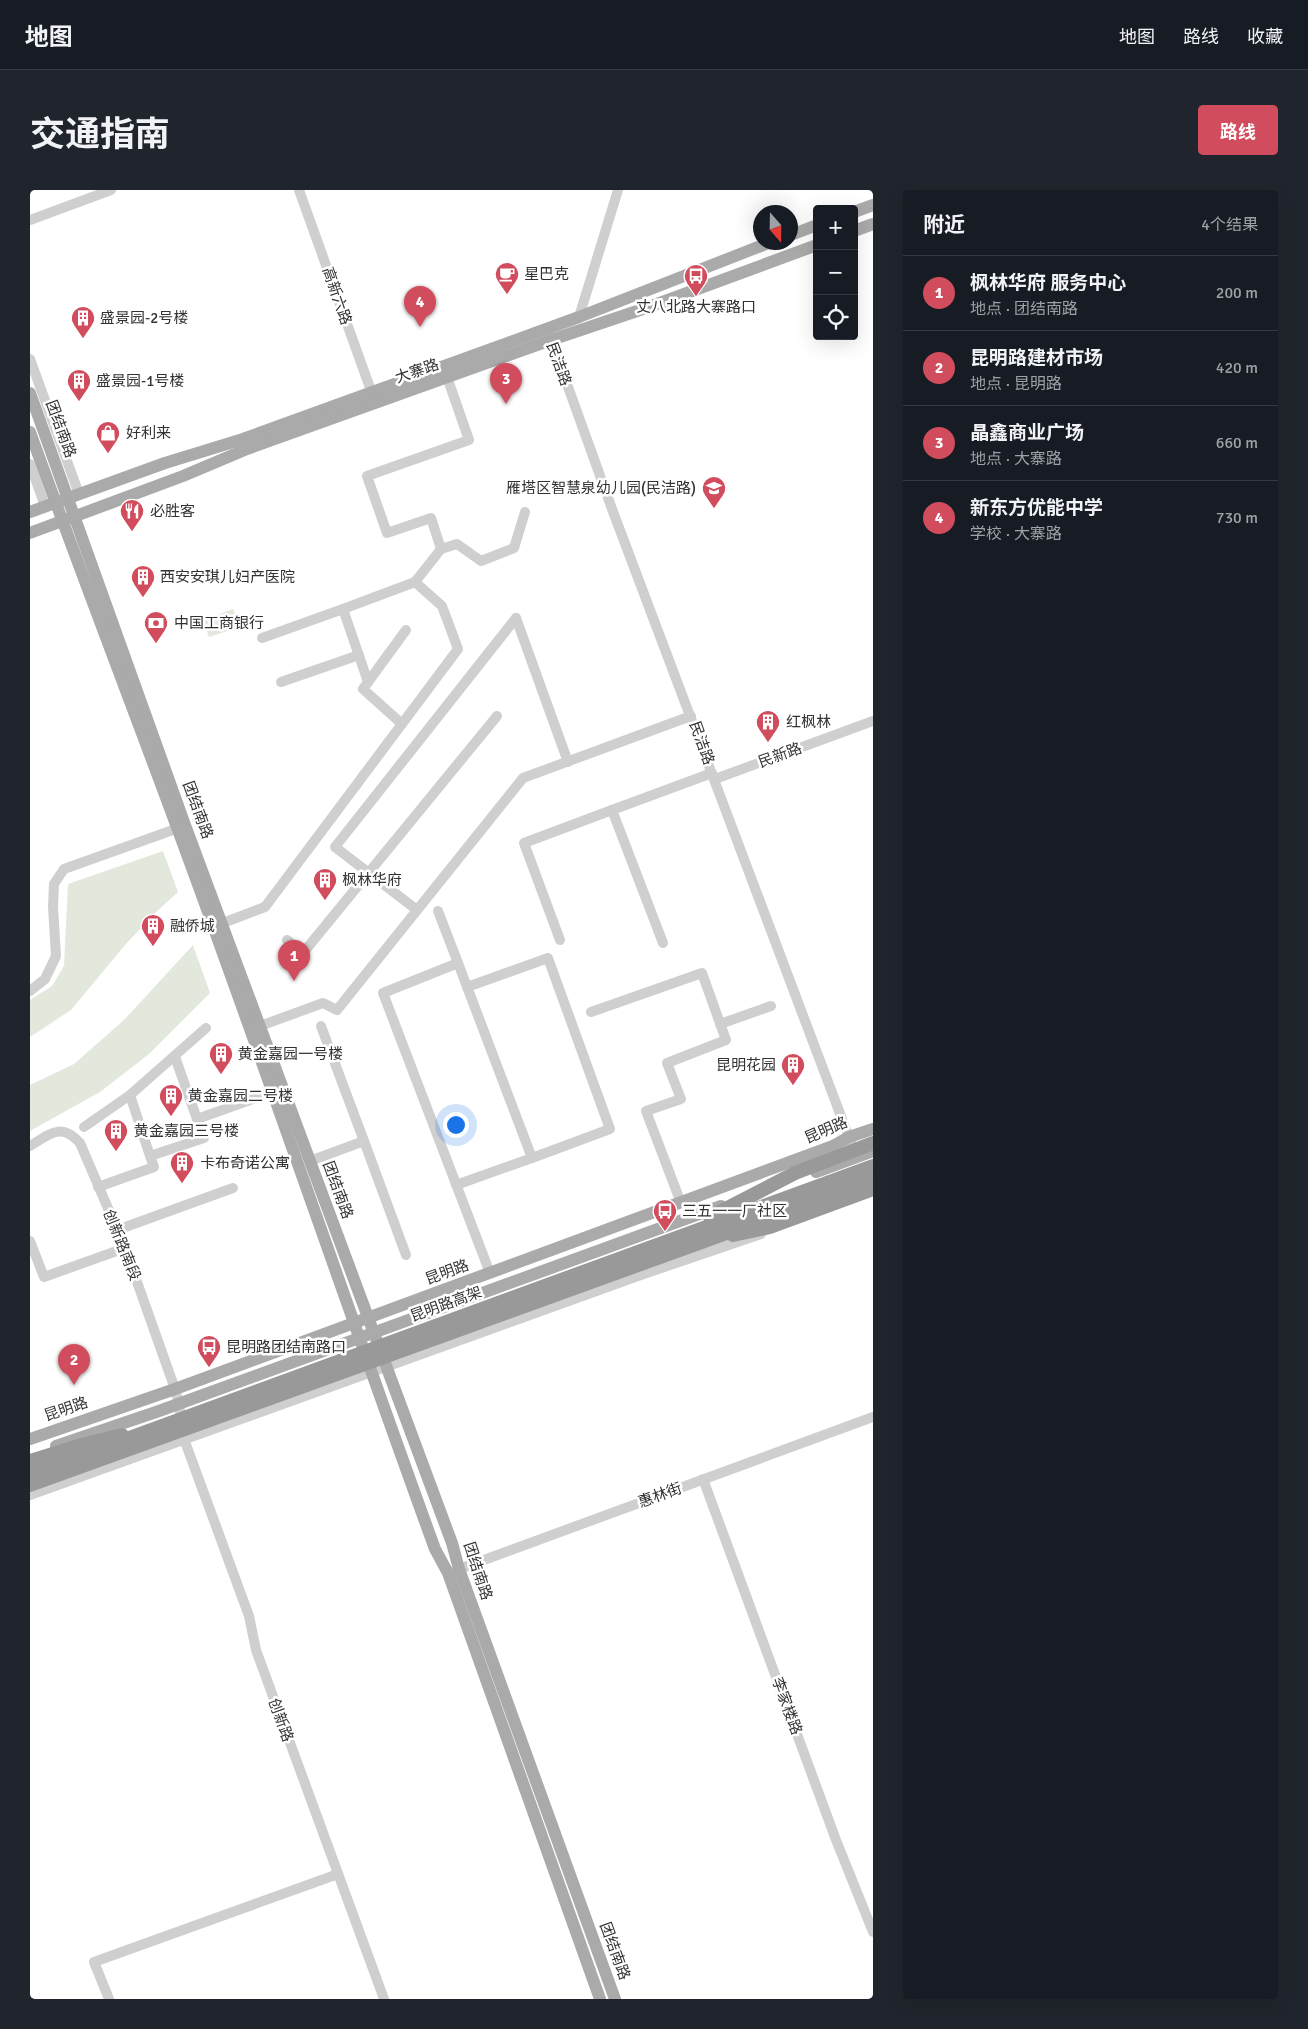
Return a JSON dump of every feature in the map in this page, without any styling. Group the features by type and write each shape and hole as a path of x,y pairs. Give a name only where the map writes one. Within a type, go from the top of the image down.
{"highway":[{"path":"672,1239 780,1180 873,1143"},
{"name":"昆明路高架","path":"30,1472 164,1425 873,1166"},
{"name":"昆明路高架","path":"30,1485 873,1180"},
{"path":"706,1241 770,1228 873,1189"},
{"path":"30,1462 82,1445 164,1425"},
{"path":"30,1493 88,1464"}],"main road":[{"path":"858,211 873,205"},
{"path":"858,230 873,224"},
{"path":"798,232 813,227"},
{"name":"大寨路","path":"30,512 165,463 373,397 549,334 646,308 813,246"},
{"name":"大寨路","path":"30,534 183,476 373,397 447,377 549,334 579,317 753,249"},
{"name":"团结南路","path":"30,393 74,496 75,517 371,1372 436,1549 453,1571 615,1999"},
{"name":"团结南路","path":"30,432 50,504 62,522 181,827 223,923 367,1318 387,1366 452,1542 453,1571 600,1999"},
{"name":"昆明路","path":"30,1440 490,1273 833,1146 849,1137 873,1129"},
{"name":"昆明路","path":"30,1455 180,1404 359,1337 873,1151"}],"street":[{"path":"30,220 111,190"},
{"name":"高新六路","path":"299,190 373,397"},
{"path":"579,317 618,190"},
{"name":"民洁路","path":"549,334 609,500 857,1157"},
{"path":"30,360 74,496"},
{"path":"441,550 431,518 387,533 368,476 469,440 447,377"},
{"path":"30,464 50,504"},
{"path":"262,638 415,582 441,550 457,544 481,561 514,548 526,512"},
{"path":"223,923 265,907 458,649 442,606 415,582"},
{"path":"342,609 368,682"},
{"path":"417,910 335,847 516,618 568,762"},
{"path":"402,724 363,689 406,630"},
{"path":"281,682 359,655"},
{"path":"287,940 303,953 497,716"},
{"path":"260,1026 323,1003 337,1010 524,778 692,716"},
{"name":"民新路","path":"560,940 524,843 612,810 873,721"},
{"path":"612,810 663,943"},
{"path":"30,991 45,979 56,956 54,884 64,869 181,827"},
{"path":"438,911 532,1158"},
{"path":"456,1185 610,1129 548,958 468,987"},
{"path":"458,963 383,993 490,1273"},
{"path":"591,1012 702,973 726,1040 667,1063 681,1099 646,1111 682,1202"},
{"path":"720,1024 770,1006"},
{"path":"321,1026 406,1255"},
{"path":"84,1127 130,1095 206,1028"},
{"path":"150,1156 204,1138 175,1057"},
{"path":"197,1119 273,1092"},
{"path":"98,1187 154,1167 130,1095"},
{"name":"创新路南段","path":"30,1146 55,1131 65,1131 73,1135 80,1143 125,1248 180,1404"},
{"path":"310,1161 364,1141"},
{"path":"117,1230 233,1188"},
{"path":"30,1493 873,1194"},
{"path":"30,1242 44,1277 125,1248"},
{"name":"创新路","path":"180,1404 184,1439 249,1616 256,1650 384,1999"},
{"name":"惠林街","path":"453,1571 873,1417"},
{"name":"李家楼路","path":"704,1479 836,1840 873,1932"},
{"path":"109,1999 94,1962 338,1874"}],"shaded area":[{"path":"233,609 240,627 209,637 203,620"},
{"path":"163,851 178,892 125,945 71,1010 30,1037 30,1000 52,986 64,966 68,884"},
{"path":"193,945 210,993 149,1054 100,1092 30,1131 30,1085 74,1064 124,1020"}],"place":[{"name":"星巴克","path":"507,295"},
{"name":"丈八北路大寨路口","path":"696,297"},
{"name":"新东方优能中学","path":"420,327"},
{"name":"盛景园-2号楼","path":"83,339"},
{"name":"盛景园-1号楼","path":"79,402"},
{"name":"晶鑫商业广场","path":"506,404"},
{"name":"好利来","path":"108,454"},
{"name":"雁塔区智慧泉幼儿园(民洁路)","path":"714,509"},
{"name":"必胜客","path":"132,532"},
{"name":"西安安琪儿妇产医院","path":"143,598"},
{"name":"中国工商银行","path":"156,644"},
{"name":"红枫林","path":"768,743"},
{"name":"枫林华府","path":"325,901"},
{"name":"融侨城","path":"153,947"},
{"name":"枫林华府 服务中心","path":"294,981"},
{"name":"黄金嘉园一号楼","path":"221,1075"},
{"name":"昆明花园","path":"793,1086"},
{"name":"黄金嘉园二号楼","path":"171,1117"},
{"name":"黄金嘉园三号楼","path":"116,1152"},
{"name":"卡布奇诺公寓","path":"182,1184"},
{"name":"三五一一厂社区","path":"665,1232"},
{"name":"昆明路团结南路口","path":"209,1368"},
{"name":"昆明路建材市场","path":"74,1385"}]}
